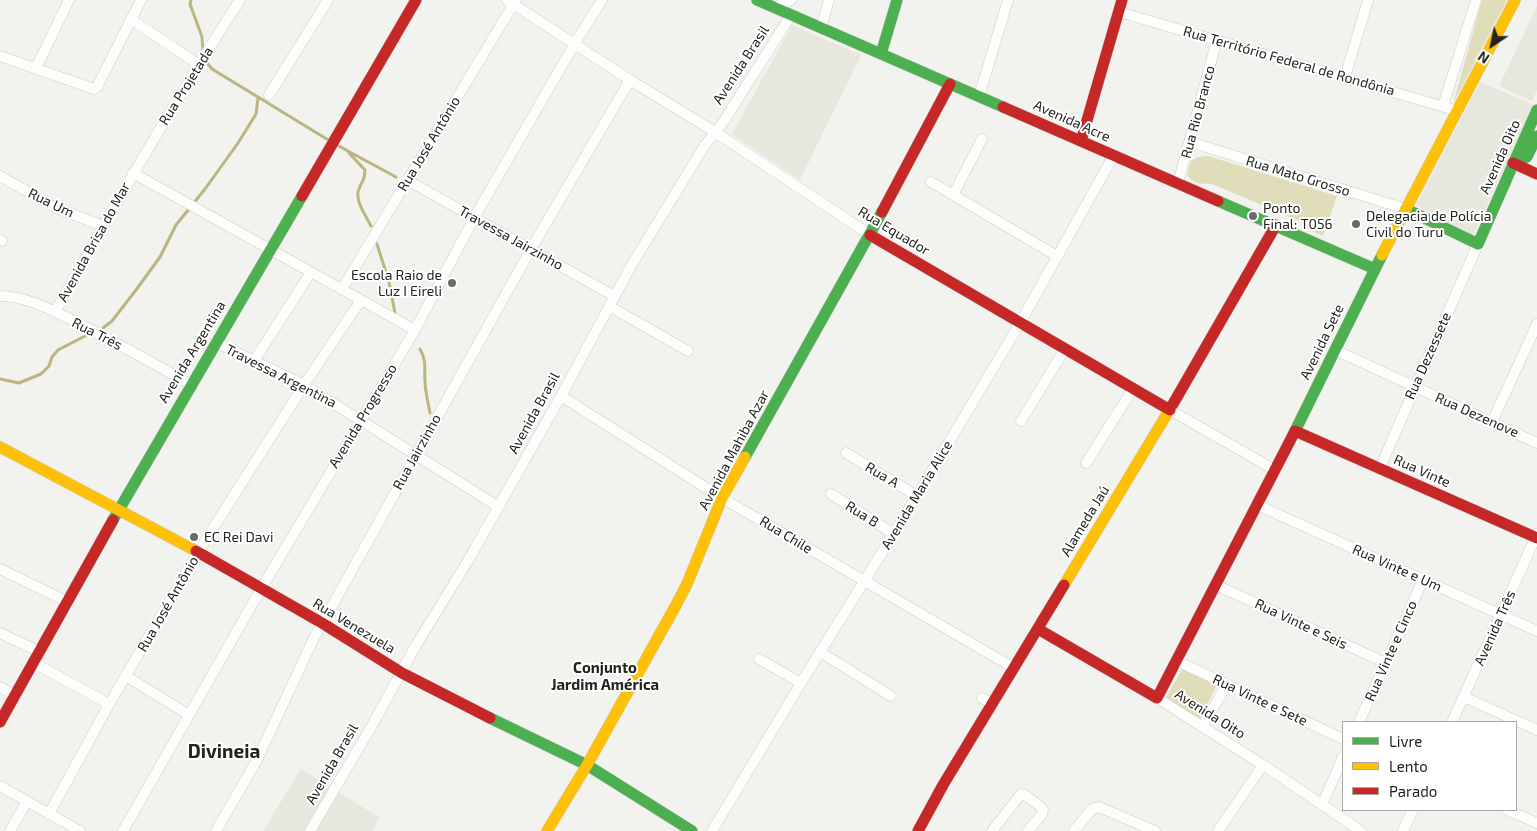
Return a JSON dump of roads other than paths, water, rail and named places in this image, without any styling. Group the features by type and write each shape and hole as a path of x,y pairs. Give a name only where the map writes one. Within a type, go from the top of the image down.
{"street":[{"path":"36,68 69,0"},
{"path":"0,56 94,89 97,87 141,0"},
{"name":"Rua Projetada","path":"133,173 206,52 240,0"},
{"path":"269,95 328,0"},
{"name":"Avenida Argentina","path":"0,722 118,509 190,384 271,250 416,0"},
{"name":"Avenida Progresso","path":"123,831 261,589 415,330 474,218 575,43 602,0"},
{"path":"776,8 792,0"},
{"path":"821,28 829,0"},
{"path":"881,54 897,0"},
{"path":"979,96 1008,0"},
{"path":"1081,141 1122,0"},
{"path":"1345,77 1368,0"},
{"path":"1443,106 1476,0"},
{"name":"Avenida Sete","path":"1157,698 1275,470 1375,269 1515,0"},
{"name":"Rua Equador","path":"512,1 630,80 715,132 870,235 1275,470"},
{"name":"Rua José Antônio","path":"342,289 512,1"},
{"name":"Avenida Acre","path":"761,1 1375,269"},
{"name":"Rua Território Federal de Rondônia","path":"1119,12 1458,110"},
{"name":"Avenida Brasil","path":"310,831 402,673 414,647 499,507 650,234 701,152 791,15"},
{"path":"132,20 199,64"},
{"name":"Rua Rio Branco","path":"1178,183 1218,40"},
{"name":"Rua Jairzinho","path":"216,831 257,760 322,623 531,249 630,80"},
{"name":"Avenida Mahiba Azar","path":"547,831 687,584 722,498 870,235 950,84"},
{"name":"Avenida Oito","path":"1478,244 1537,110"},
{"path":"1513,163 1532,159 1537,136"},
{"path":"953,195 982,139"},
{"name":"Rua Mato Grosso","path":"1190,142 1406,209"},
{"name":"Avenida Maria Alice","path":"712,831 894,534 1020,323 1114,155"},
{"path":"1513,163 1537,174"},
{"path":"133,173 415,330"},
{"name":"Avenida Brisa do Mar","path":"55,312 133,173"},
{"name":"Rua Um","path":"0,176 56,208 103,226"},
{"name":"Travessa Jairzinho","path":"407,180 614,296"},
{"path":"930,182 1057,256"},
{"path":"1406,209 1478,244"},
{"name":"Alameda Jaú","path":"918,831 987,701 1014,668 1038,629 1170,410 1276,225"},
{"name":"Rua Dezessete","path":"1380,468 1478,244"},
{"path":"254,361 311,272"},
{"name":"Rua Três","path":"0,296 18,298 55,312 100,334 190,384"},
{"name":"Rua José Antônio","path":"49,814 109,704 198,552 304,385 361,300"},
{"path":"609,306 688,351"},
{"path":"1492,422 1537,324"},
{"name":"Travessa Argentina","path":"215,342 304,385 499,507"},
{"path":"1021,420 1064,349"},
{"name":"Rua Dezenove","path":"1335,350 1537,443"},
{"path":"1086,463 1133,389"},
{"name":"Rua Chile","path":"561,396 722,498 1014,668"},
{"name":"Rua Vinte","path":"1295,430 1536,537"},
{"name":"Rua Venezuela","path":"0,447 198,552 322,623 402,673 586,765 692,831"},
{"name":"Rua A","path":"846,453 917,496"},
{"name":"Rua B","path":"830,494 894,534"},
{"name":"Rua Vinte e Um","path":"1257,505 1537,631"},
{"name":"Avenida Três","path":"1452,721 1536,537"},
{"path":"0,570 68,602"},
{"name":"Rua Vinte e Cinco","path":"1359,721 1423,580"},
{"name":"Rua Vinte e Seis","path":"1216,585 1386,663"},
{"name":"Avenida Oito","path":"1038,629 1157,698 1263,765 1361,831"},
{"path":"0,633 40,652"},
{"path":"820,652 892,696"},
{"path":"759,658 801,683"},
{"name":"Rua Vinte e Sete","path":"1177,660 1342,739"},
{"path":"34,663 109,704"},
{"path":"126,676 189,715"},
{"path":"1202,727 1227,684"},
{"path":"0,687 16,696"},
{"path":"1464,697 1537,730"},
{"path":"1322,805 1342,758"},
{"path":"1218,831 1263,765"},
{"path":"0,786 80,831"},
{"path":"992,831 1021,794 1041,807 1042,810 1042,814 1028,831"},
{"path":"10,831 27,801"},
{"path":"1074,831 1092,809 1099,807 1154,831"},
{"path":"1403,831 1413,811"},
{"path":"1509,811 1537,823"}],"waterway":[{"path":"191,0 190,4 202,37 203,52"},
{"path":"204,59 212,69 330,141"},
{"path":"103,328 112,321 136,290 160,257 176,225 238,143 256,114 258,98"},
{"path":"335,144 396,177"},
{"path":"349,153 365,170 358,198 371,226"},
{"path":"377,244 389,282 395,313"},
{"path":"0,379 19,383 41,374 49,366 52,357 58,350 87,335"},
{"path":"420,349 424,361 430,413"}],"place":[{"name":"Ponto Final: T056","path":"1253,216"},
{"name":"Delegacia de Polícia Civil do Turu","path":"1356,224"},
{"name":"Escola Raio de Luz I Eireli","path":"452,283"},
{"name":"EC Rei Davi","path":"194,537"}],"district":[{"name":"Conjunto Jardim América","path":"605,676"},
{"name":"Divineia","path":"224,752"}]}
